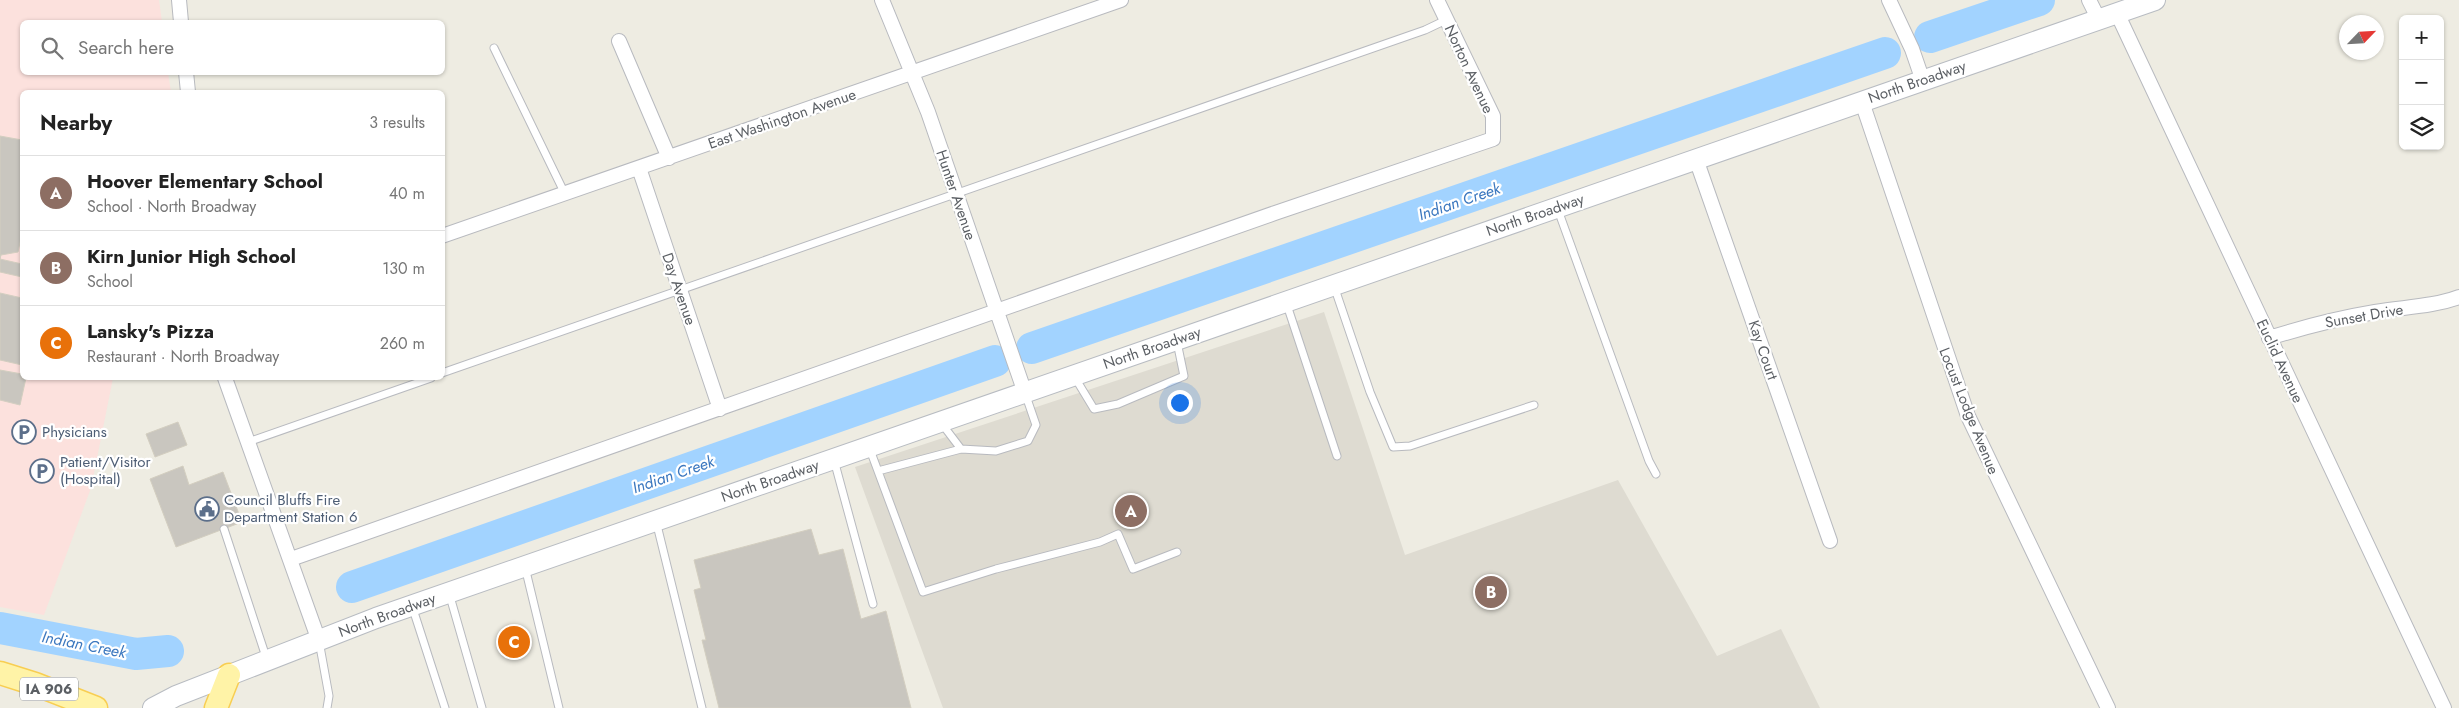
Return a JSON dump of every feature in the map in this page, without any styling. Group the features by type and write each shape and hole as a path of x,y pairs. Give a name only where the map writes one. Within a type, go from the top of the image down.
{"main road":[{"name":"North Broadway","path":"153,708 176,696 267,660 412,606 2155,0"},
{"name":"IA 906","path":"0,673 35,684 96,708"},
{"path":"216,708 229,675"}],"street":[{"path":"179,0 181,20"},
{"name":"Hunter Avenue","path":"882,0 913,73 1025,393"},
{"name":"East Washington Avenue","path":"445,235 1122,0"},
{"name":"Norton Avenue","path":"996,310 1493,140 1493,116 1437,0"},
{"path":"1889,0 1912,49 1922,81"},
{"name":"Euclid Avenue","path":"2089,0 2108,16 2269,338 2444,708"},
{"path":"619,41 669,158"},
{"path":"186,75 188,90"},
{"name":"Locust Lodge Avenue","path":"1862,102 1968,416 2108,708"},
{"name":"Kay Court","path":"1696,159 1830,541"},
{"name":"Day Avenue","path":"639,168 720,409"},
{"name":"Sunset Drive","path":"2269,338 2306,326 2374,312 2430,305 2459,298"},
{"path":"291,559 996,310"},
{"path":"226,380 319,641"}],"lane":[{"path":"445,372 1204,108 1425,30 1446,20"},
{"path":"494,48 565,194"},
{"path":"1557,208 1656,474"},
{"path":"1334,285 1370,392 1392,447 1410,446 1534,405"},
{"path":"1286,302 1337,456"},
{"path":"1074,376 1094,409 1118,404 1184,376 1176,340"},
{"path":"248,442 425,380"},
{"path":"878,470 961,449 996,451 1028,441 1036,425 1025,393"},
{"path":"940,422 961,449"},
{"path":"868,447 923,592 996,569 1100,542 1118,534 1133,569 1177,552"},
{"path":"833,459 873,604"},
{"path":"656,521 702,708"},
{"path":"224,529 267,660"},
{"path":"525,567 559,708"},
{"path":"449,593 482,708"},
{"path":"412,606 445,708"},
{"path":"319,641 329,696 327,708"}],"shaded area":[{"path":"0,0 159,0 162,20 20,20 20,75 168,75 171,90 20,90 20,380 113,380 91,488 44,615 0,607"},
{"path":"1324,312 1405,555 1618,480 1717,656 1781,629 1820,708 943,708 855,467"}],"building":[{"path":"0,136 20,140 20,242 18,252 1,255 0,259"},
{"path":"0,259 20,264 20,277 0,272"},
{"path":"0,293 20,298 20,365 0,360"},
{"path":"0,370 20,374 20,380 26,380 20,405 0,400"},
{"path":"178,422 187,445 155,457 146,434"},
{"path":"183,466 189,485 223,472 242,522 176,547 150,479"},
{"path":"811,529 819,555 843,549 861,619 886,611 911,708 719,708 702,640 706,640 694,590 701,588 694,560"}],"waterway":[{"name":"Indian Creek","path":"1930,37 2039,0"},
{"name":"Indian Creek","path":"1032,348 1885,53"},
{"name":"Indian Creek","path":"352,587 995,361"},
{"name":"Indian Creek","path":"0,628 136,654 168,651"}],"place":[{"name":"Physicians","path":"24,432"},
{"name":"Patient/Visitor (Hospital)","path":"42,471"},
{"name":"Council Bluffs Fire Department Station 6","path":"207,509"},
{"name":"Hoover Elementary School","path":"1131,511"},
{"name":"Kirn Junior High School","path":"1491,592"},
{"name":"Lansky's Pizza","path":"514,642"}]}
